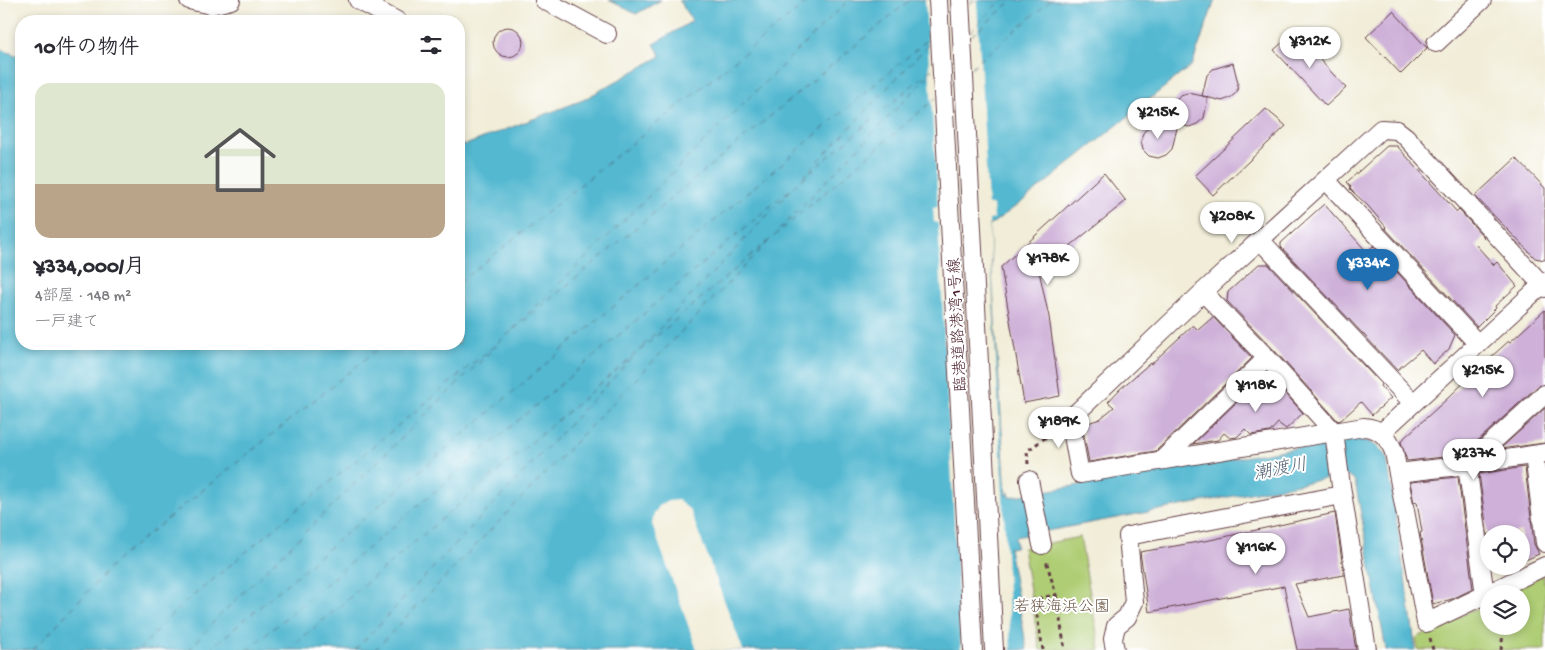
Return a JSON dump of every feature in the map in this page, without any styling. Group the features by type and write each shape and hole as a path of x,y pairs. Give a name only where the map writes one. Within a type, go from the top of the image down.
{"street":[{"path":"189,0 211,5 231,0"},
{"path":"358,0 387,15"},
{"path":"544,0 607,34"},
{"name":"臨港道路港湾1号線","path":"938,0 974,650"},
{"name":"臨港道路港湾1号線","path":"960,0 994,650"},
{"path":"1436,43 1482,0"},
{"path":"1381,432 1544,285 1406,137 1397,130 1381,129 1203,292 1070,419 1080,474 1162,460 1335,438 1364,427 1374,428 1381,432 1390,442 1394,452 1426,623 1480,597"},
{"path":"1326,180 1478,344"},
{"path":"1260,240 1413,404"},
{"path":"1203,292 1267,358 1335,438 1367,650"},
{"path":"1162,460 1267,358"},
{"path":"1467,465 1545,394"},
{"path":"1398,473 1539,454 1545,543"},
{"path":"1467,465 1484,585"},
{"path":"1030,480 1042,545"},
{"path":"1115,650 1113,639 1116,626 1127,617 1134,602 1128,536 1341,487"},
{"path":"1506,585 1545,566"}],"path":[{"path":"1030,480 1027,451 1070,419"},
{"path":"1042,545 1056,595 1065,650"},
{"path":"1043,650 1034,598 1056,595"},
{"path":"1502,650 1503,635"}],"green space":[{"name":"若狭海浜公園","path":"1080,537 1100,650 1040,650 1023,548"},
{"path":"1543,575 1545,588 1545,650 1418,650 1416,638 1480,606 1480,635 1530,635 1530,585 1524,585"}],"water":[{"path":"609,0 661,0 636,14"},
{"name":"潮渡川","path":"679,0 1215,0 1192,65 1023,201 989,226 1006,496 1009,492 1010,497 1353,438 1364,440 1381,450 1387,459 1416,650 1386,650 1355,481 1346,475 1015,537 1016,547 1009,548 1027,650 0,650 0,49 15,55 15,350 465,350 465,145 583,100 661,56 654,44 692,21"}],"pier":[{"path":"925,0 977,0 988,205 993,205 994,219 989,220 1011,650 961,650 938,223 934,222 933,208 938,207"},
{"path":"678,500 690,510 743,650 697,650 652,524 654,514 659,506 669,501"}],"building":[{"path":"1393,11 1427,48 1401,74 1366,37"},
{"path":"508,27 519,31 523,42 519,53 508,57 497,53 493,42 497,31"},
{"path":"1294,32 1346,88 1326,106 1274,50"},
{"path":"1233,63 1238,83 1237,92 1230,98 1222,101 1202,96 1207,75 1213,69"},
{"path":"1188,93 1208,97 1204,118 1197,124 1189,127 1169,122 1174,102 1180,95"},
{"path":"1266,109 1286,126 1213,195 1195,176"},
{"path":"1157,124 1177,128 1172,149 1166,155 1158,158 1149,156 1143,150 1141,141 1143,133 1149,126"},
{"path":"1387,146 1397,146 1457,212 1459,210 1484,237 1476,245 1494,265 1497,262 1517,286 1495,306 1496,308 1477,327 1385,228 1368,206 1350,189 1351,187 1347,182"},
{"path":"1516,158 1545,188 1545,260 1535,258 1475,196"},
{"path":"1104,173 1126,201 1039,271 1049,317 1060,396 1024,403 1001,267"},
{"path":"1324,204 1367,252 1373,246 1455,335 1449,349 1433,364 1421,350 1397,370 1281,247 1281,243"},
{"path":"1259,264 1268,264 1381,384 1380,386 1391,398 1372,415 1361,402 1338,421 1227,301 1228,292"},
{"path":"1545,310 1545,384 1538,386 1462,455 1407,461 1401,442 1405,437 1483,364"},
{"path":"1213,317 1252,358 1156,451 1089,462 1082,425 1100,419 1114,407 1108,402 1120,389 1151,364 1193,325 1198,330"},
{"path":"1267,373 1303,413 1286,429 1278,423 1270,432 1251,435 1245,429 1237,437 1230,438 1224,433 1218,440 1193,444"},
{"path":"1545,408 1545,443 1500,449"},
{"path":"1525,467 1534,544 1539,554 1530,558 1530,525 1486,525 1479,474"},
{"path":"1458,477 1473,589 1452,599 1433,604 1420,533 1422,532 1417,502 1414,503 1410,482"},
{"path":"1335,513 1344,575 1295,584 1309,617 1349,609 1356,650 1297,650 1284,586 1149,612 1140,552 1210,540"}],"ferry route":[{"path":"465,278 810,0"},
{"path":"512,330 849,0"},
{"path":"139,650 175,611 910,0"},
{"path":"969,4 974,0"},
{"path":"970,32 1001,0"},
{"path":"971,36 1013,0"},
{"path":"971,68 1051,0"},
{"path":"209,650 932,36"},
{"path":"803,177 931,42"},
{"path":"248,650 933,68"},
{"path":"779,230 933,71"},
{"path":"950,85 957,80"},
{"path":"288,650 936,98"},
{"path":"643,346 794,187"},
{"path":"375,650 768,242"},
{"path":"189,650 217,618 497,345"},
{"path":"33,650 120,557 377,350"},
{"path":"355,650 634,356"}]}
